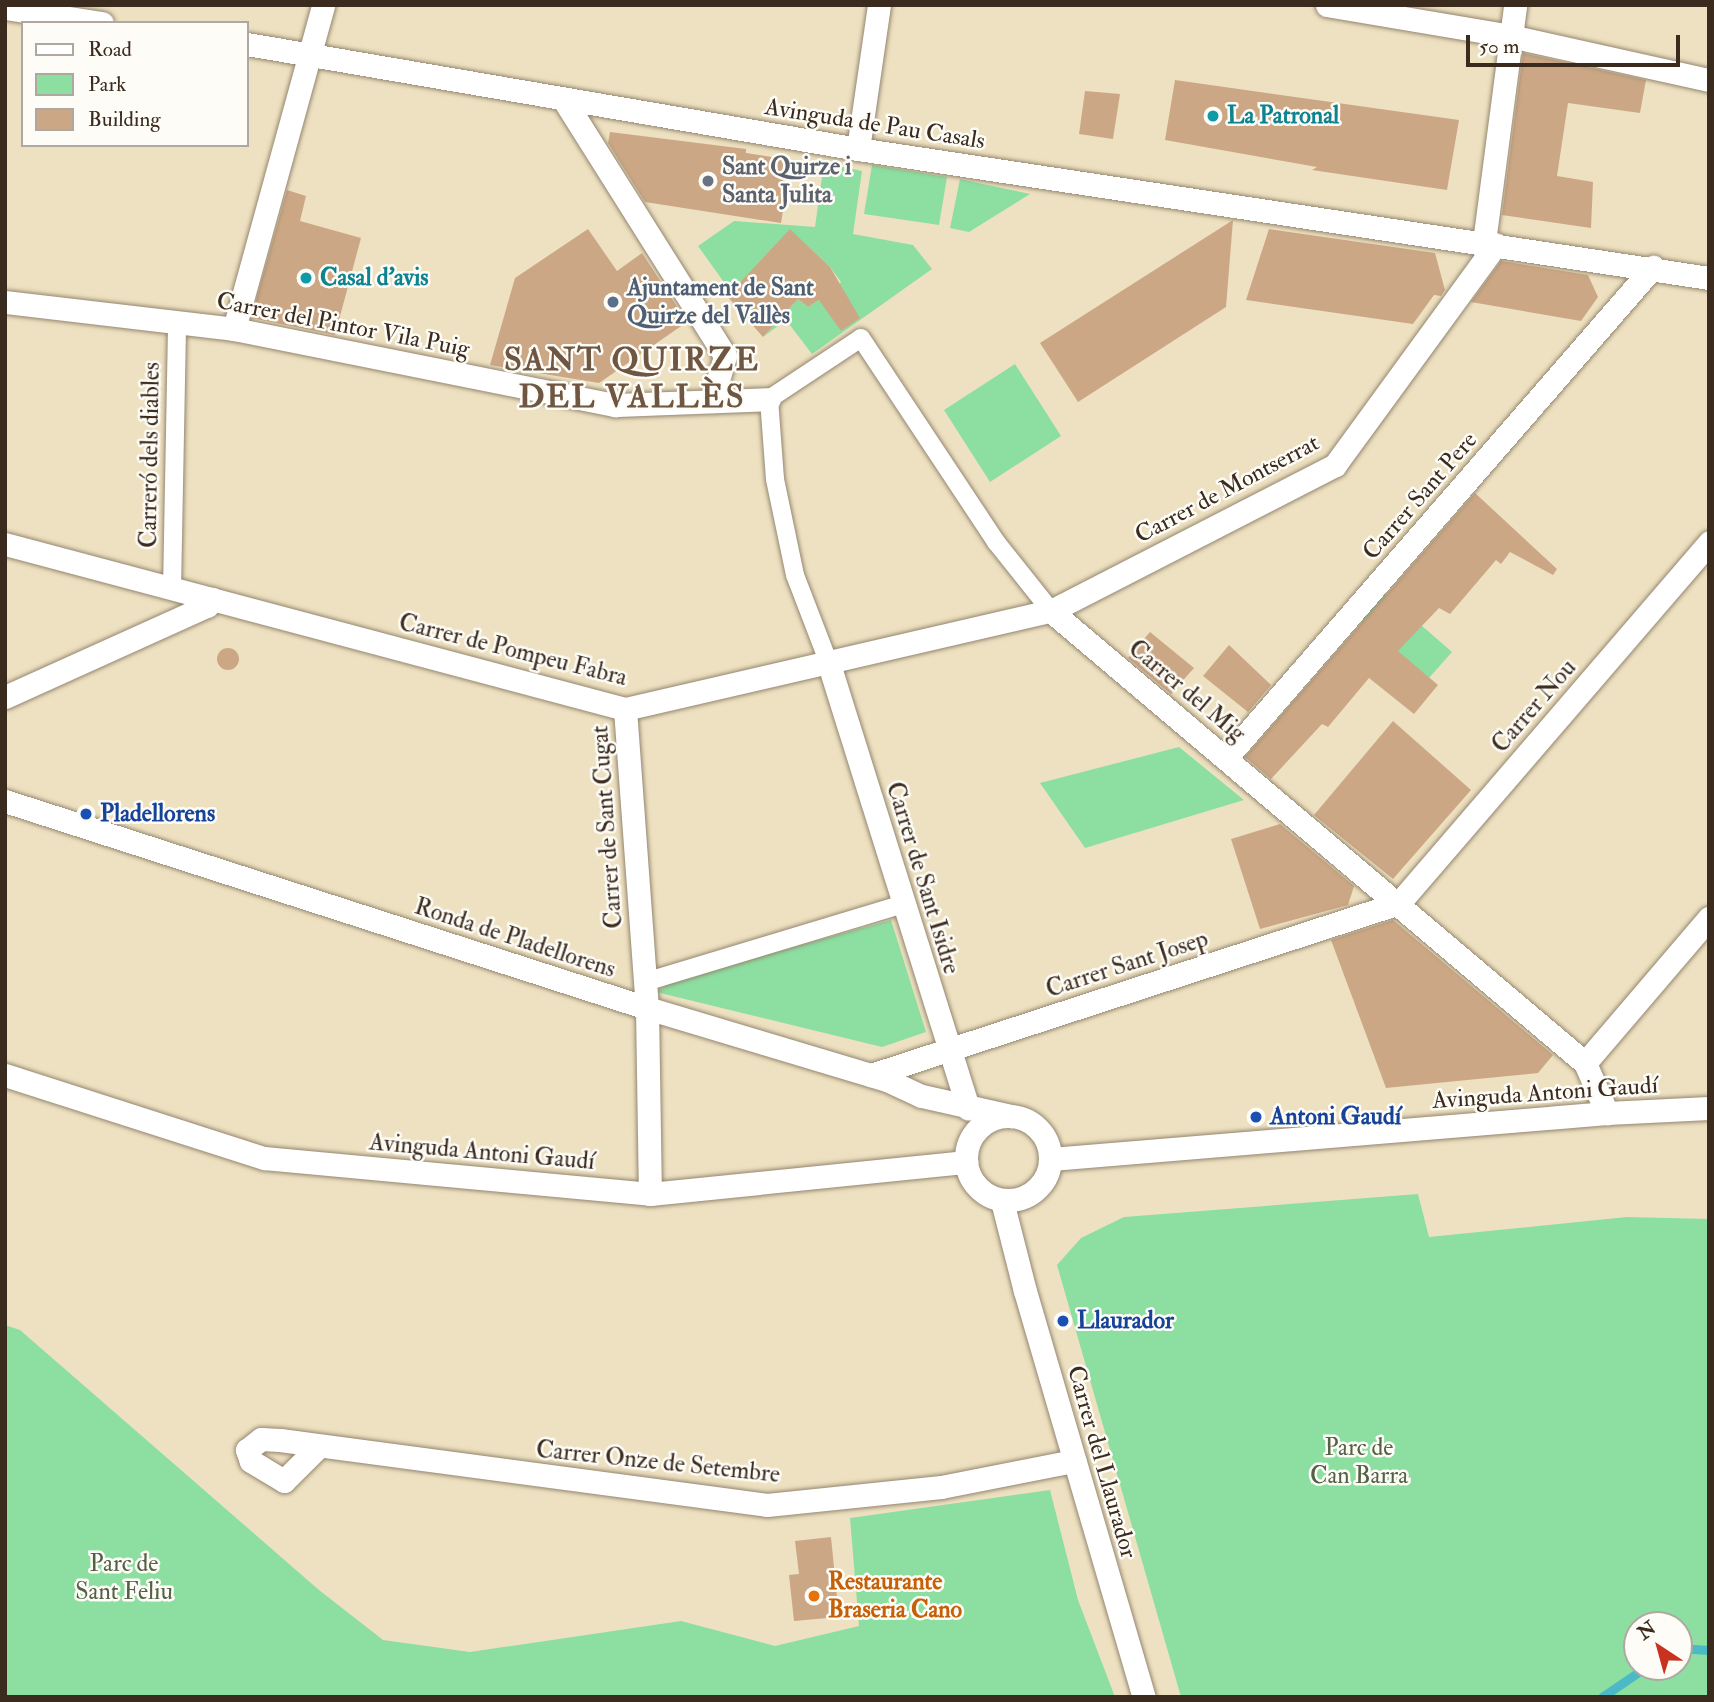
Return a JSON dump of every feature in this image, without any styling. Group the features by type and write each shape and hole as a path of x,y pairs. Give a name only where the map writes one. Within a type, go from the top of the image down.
{"street":[{"path":"234,329 312,54 323,5"},
{"path":"858,149 879,5"},
{"path":"1326,5 1510,36 1709,80"},
{"path":"1490,243 1515,5"},
{"path":"5,8 89,21"},
{"name":"Avinguda de Pau Casals","path":"248,44 858,149 1653,267 1709,278"},
{"path":"564,100 725,356 712,401"},
{"name":"Carrer de Montserrat","path":"1051,611 1335,466 1490,243"},
{"name":"Carrer Sant Pere","path":"1226,758 1653,267"},
{"name":"Carrer del Pintor Vila Puig","path":"5,302 234,329 615,405 769,399"},
{"name":"Carreró dels diables","path":"172,589 177,322"},
{"name":"Carrer del Mig","path":"769,399 861,338 996,542 1051,611 1585,1063 1607,1112"},
{"path":"769,399 775,479 794,575 828,661"},
{"name":"Carrer Nou","path":"1399,904 1709,542"},
{"name":"Carrer de Pompeu Fabra","path":"5,544 625,709 1051,611"},
{"path":"5,697 207,606 212,599"},
{"name":"Carrer de Sant Isidre","path":"828,661 968,1110"},
{"name":"Carrer de Sant Cugat","path":"625,709 647,1008 650,1194"},
{"name":"Ronda de Pladellorens","path":"5,801 647,1008 871,1075 968,1110 1011,1116"},
{"path":"645,982 903,904"},
{"name":"Carrer Sant Josep","path":"871,1075 1399,904"},
{"path":"1585,1063 1709,918"},
{"name":"Avinguda Antoni Gaudí","path":"5,1075 264,1158 650,1194 966,1162"},
{"name":"Avinguda Antoni Gaudí","path":"1051,1158 1607,1112 1709,1108"},
{"path":"1011,1116 1041,1131 1051,1158 1045,1180 1035,1191 1023,1198 1002,1201 975,1186 966,1162 974,1133 996,1117 1011,1116"},
{"name":"Carrer del Llaurador","path":"1002,1201 1074,1461 1144,1697"},
{"name":"Carrer Onze de Setembre","path":"318,1447 767,1505 941,1487 1074,1461"}],"green space":[{"path":"824,163 862,171 853,234 913,245 932,269 812,354 786,320 763,337 798,299 808,307 833,291 841,282 830,267 797,236 781,239 731,292 698,246 734,221 815,227"},
{"path":"872,165 947,177 939,225 864,214"},
{"path":"960,179 1030,194 969,232 950,228"},
{"path":"1015,364 1061,436 990,482 944,410"},
{"path":"1383,592 1452,652 1429,678 1358,619"},
{"path":"1179,747 1244,800 1085,848 1040,783"},
{"path":"891,920 926,1032 882,1047 656,992 673,981"},
{"name":"Parc de Can Barra","path":"1418,1194 1429,1237 1627,1217 1709,1219 1709,1697 1181,1697 1057,1265 1081,1238 1124,1217"},
{"name":"Parc de Sant Feliu","path":"5,1325 20,1330 319,1590 383,1640 470,1652 681,1621 775,1646 859,1626 850,1518 1050,1490 1078,1600 1115,1697 5,1697"}],"building":[{"path":"1523,53 1646,80 1640,113 1568,103 1557,176 1593,182 1591,228 1502,215"},
{"path":"1175,80 1459,120 1447,190 1312,170 1317,167 1165,140"},
{"path":"1085,91 1120,94 1113,139 1079,134"},
{"name":"Sant Quirze i Santa Julita","path":"610,132 746,149 746,153 791,160 781,223 645,202 608,143"},
{"name":"Casal d'avis","path":"287,190 306,196 300,221 361,238 335,335 251,318"},
{"path":"1233,220 1226,307 1078,402 1040,343"},
{"path":"588,229 617,271 642,253 687,322 599,383 490,365 515,278"},
{"name":"Sant Quirze i Santa Julita","path":"790,229 830,267 860,318 841,331 819,300 808,307 798,299 763,337 727,296"},
{"path":"1269,229 1435,253 1445,290 1441,296 1434,295 1413,324 1246,300"},
{"path":"1501,261 1588,275 1598,297 1581,321 1471,302"},
{"path":"1475,493 1557,569 1553,575 1510,552 1501,564 1496,560 1450,614 1439,608 1398,651 1438,685 1414,714 1369,678 1328,727 1322,724 1271,779 1245,757"},
{"path":"1150,632 1194,668 1171,694 1128,658"},
{"path":"1229,645 1271,685 1248,712 1203,676"},
{"path":"224,648 232,648 239,655 239,663 232,670 224,670 217,663 217,655"},
{"path":"1393,721 1471,790 1393,879 1314,815"},
{"path":"1280,824 1354,886 1348,905 1260,929 1231,839"},
{"path":"1393,920 1553,1055 1538,1073 1386,1088 1331,940"},
{"name":"Restaurante Braseria Cano","path":"831,1537 839,1617 794,1621 789,1575 799,1574 795,1541"}],"waterway":[{"path":"1693,1649 1709,1650"},
{"path":"1602,1697 1625,1681"}],"place":[{"name":"La Patronal","path":"1213,116"},
{"name":"Sant Quirze i Santa Julita","path":"708,181"},
{"name":"Casal d'avis","path":"306,278"},
{"name":"Ajuntament de Sant Quirze del Vallès","path":"613,302"},
{"name":"Pladellorens","path":"86,814"},
{"name":"Antoni Gaudí","path":"1256,1117"},
{"name":"Llaurador","path":"1063,1321"},
{"name":"Restaurante Braseria Cano","path":"814,1596"}],"district":[{"name":"SANT QUIRZE DEL VALLÈS","path":"632,380"}]}
